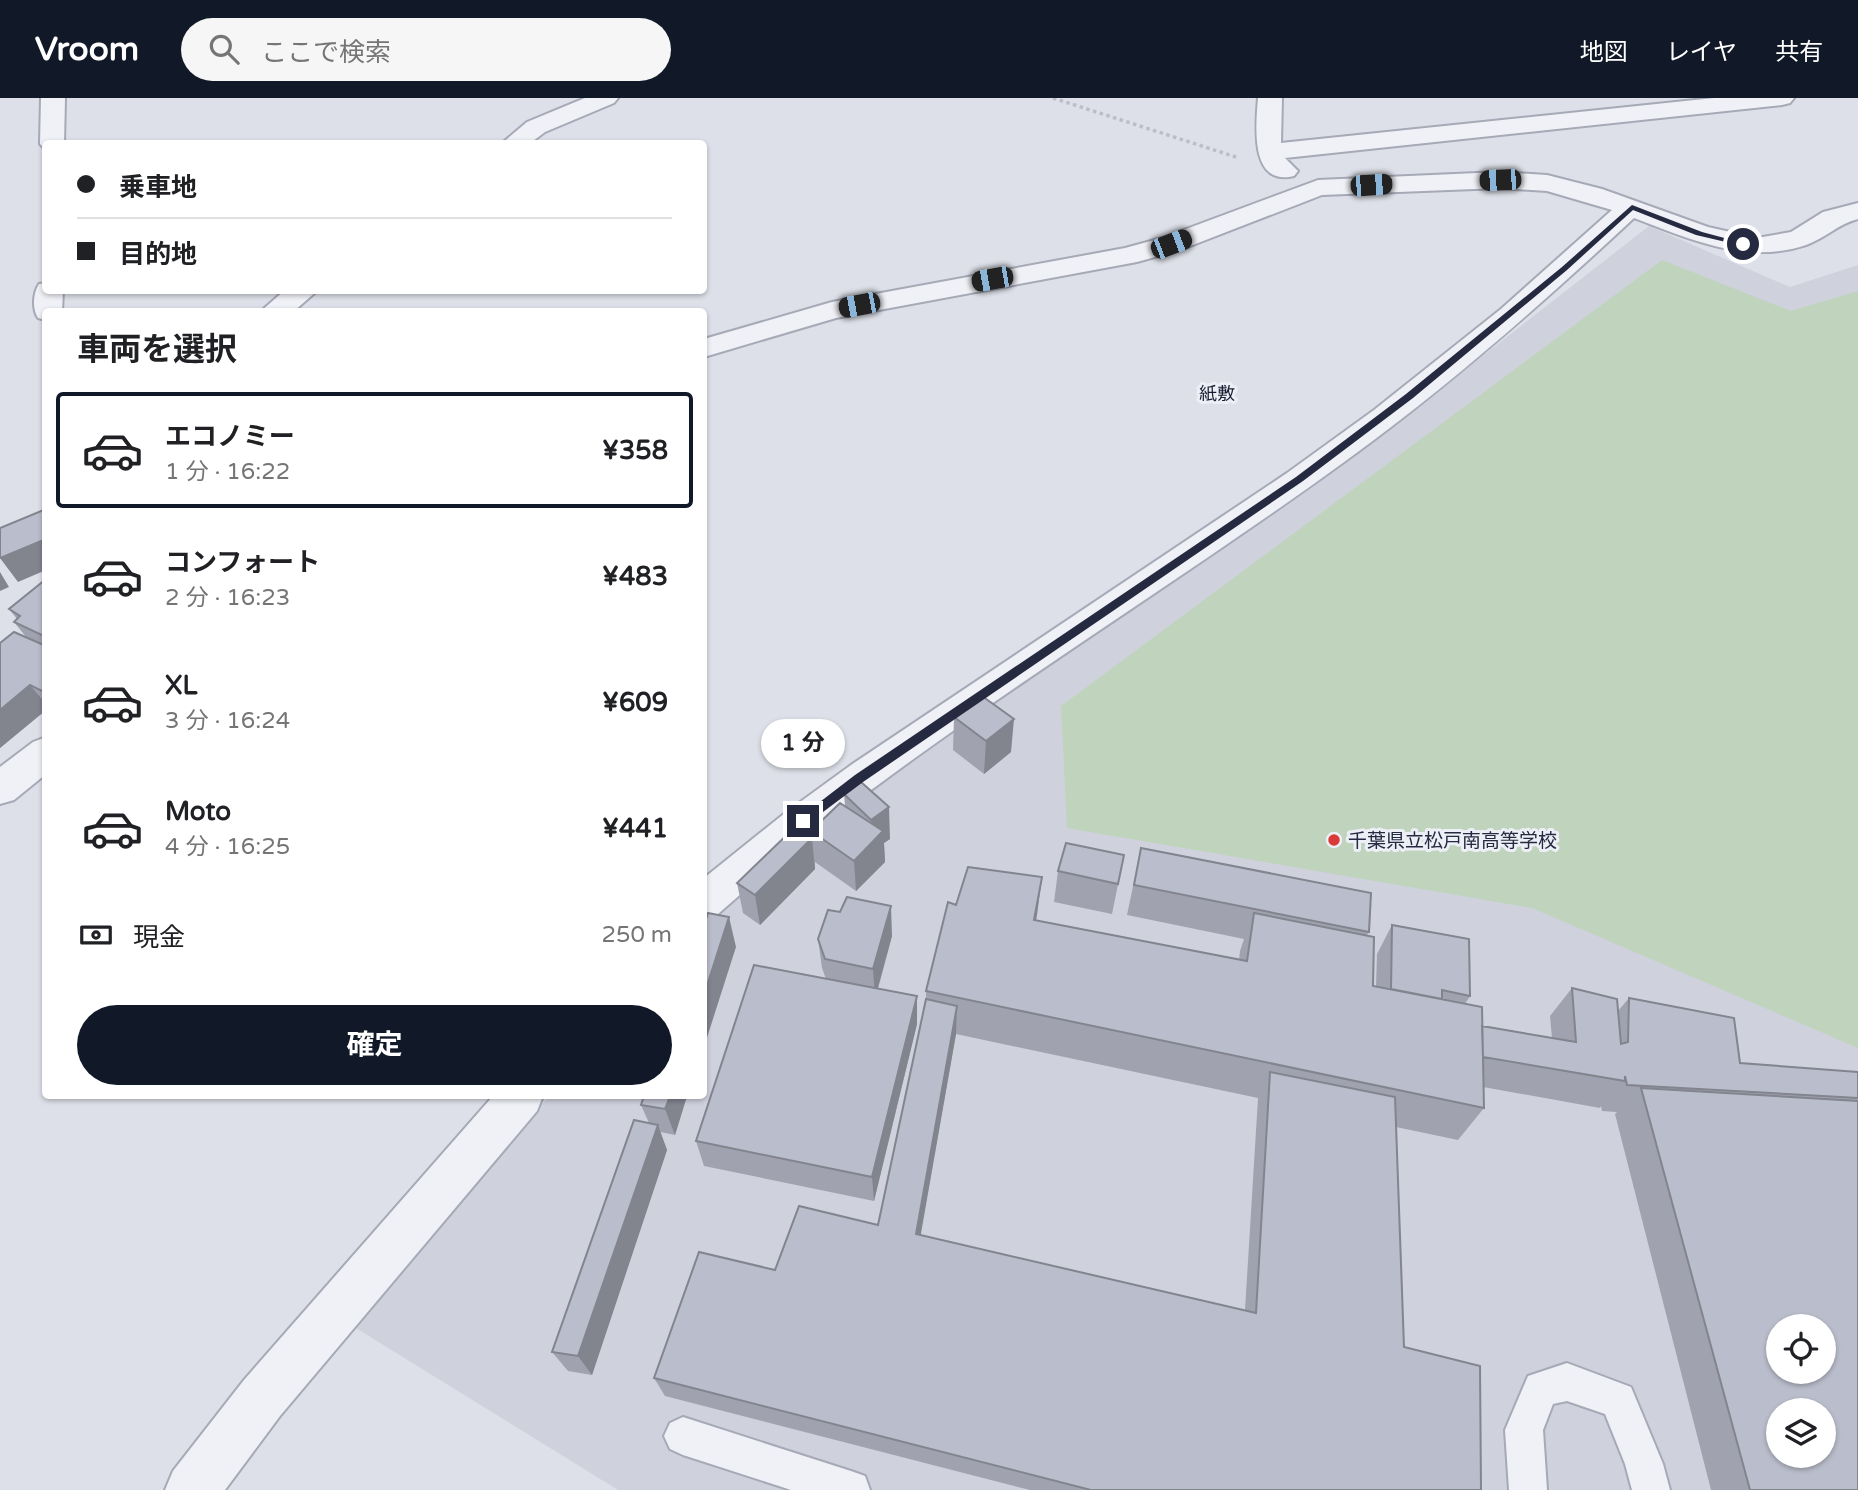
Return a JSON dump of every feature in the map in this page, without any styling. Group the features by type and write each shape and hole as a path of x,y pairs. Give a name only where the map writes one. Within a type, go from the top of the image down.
{"street":[{"path":"52,140 53,98"},
{"path":"518,140 536,127 606,98"},
{"path":"1270,98 1267,138 1273,160 1318,188"},
{"path":"1273,160 1782,98"},
{"path":"707,347 832,310 1127,256 1171,244 1318,188 1500,180 1547,183 1593,194 1728,242 1758,246 1799,239 1832,218 1858,211"},
{"path":"707,899 747,863 859,779 1310,471 1420,388 1564,269 1632,207"},
{"path":"279,308 299,294"},
{"path":"0,789 42,755"},
{"path":"192,1490 262,1398 518,1099"}],"lane":[{"path":"1528,1490 1524,1430 1541,1389 1567,1382 1618,1399 1644,1464 1651,1490"},
{"path":"683,1436 851,1490"}],"path":[{"path":"1053,98 1260,165 1273,160"}],"shaded area":[{"name":"千葉県立松戸南高等学校","path":"1649,226 1790,287 1858,265 1858,1490 618,1490 351,1325 546,1099 707,1099 707,921 916,757 1395,424"}],"green space":[{"path":"1662,260 1791,311 1858,291 1858,1048 1532,908 1067,828 1061,706"}],"building":[{"path":"42,511 42,541 0,558 0,528"},
{"path":"42,582 42,635 14,622 20,616 9,609"},
{"path":"14,632 42,644 42,691 30,685 0,710 0,643"},
{"path":"982,696 1014,719 986,741 954,717"},
{"path":"861,782 889,807 871,820 844,794"},
{"path":"840,803 883,831 854,861 811,831"},
{"path":"795,827 812,838 755,895 737,883"},
{"path":"1066,843 1124,855 1118,884 1058,871"},
{"path":"1141,848 1371,893 1369,932 1134,885"},
{"path":"968,867 1042,877 1034,920 1247,961 1254,913 1374,937 1373,986 1482,1007 1484,1108 926,991 948,902 956,905"},
{"path":"847,897 891,906 873,969 825,959 818,939 828,910 840,912"},
{"path":"708,913 729,917 707,986"},
{"path":"1392,925 1469,939 1470,996 1442,990 1442,999 1391,989"},
{"path":"754,965 917,996 872,1177 696,1141"},
{"path":"1572,988 1617,999 1621,1044 1628,1042 1629,998 1734,1018 1740,1063 1858,1072 1858,1098 1627,1085 1625,1076 1625,1081 1483,1057 1482,1026 1576,1042"},
{"path":"926,999 957,1006 916,1234 1256,1313 1270,1072 1395,1097 1404,1347 1480,1366 1481,1490 1091,1490 654,1378 699,1252 775,1270 799,1206 878,1225"},
{"path":"1641,1088 1858,1101 1858,1490 1750,1490"},
{"path":"643,1099 669,1099 665,1109 641,1105"},
{"path":"634,1120 658,1125 578,1356 552,1352"}],"place":[{"name":"千葉県立松戸南高等学校","path":"1334,840"}],"district":[{"name":"紙敷","path":"1217,394"}],"route":[{"path":"803,821 859,779 1299,479 1410,396 1564,269 1632,207 1699,233 1743,244"}]}
